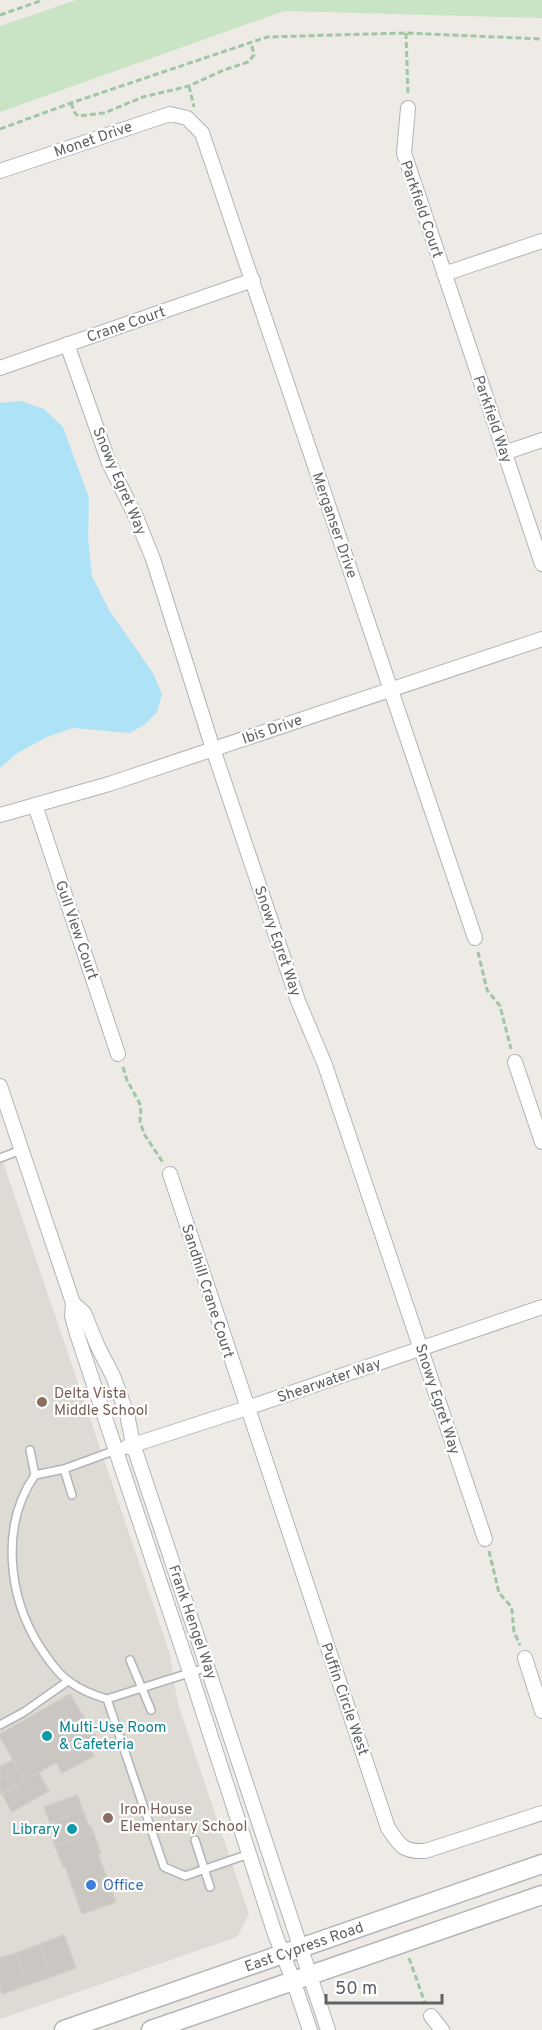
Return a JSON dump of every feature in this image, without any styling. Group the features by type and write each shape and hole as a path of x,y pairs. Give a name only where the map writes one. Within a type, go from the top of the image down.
{"street":[{"name":"Parkfield Court","path":"408,108 404,153 444,274"},
{"name":"Monet Drive","path":"0,171 158,117 170,114 187,118"},
{"name":"Merganser Drive","path":"187,118 202,133 474,938"},
{"path":"444,274 542,241"},
{"name":"Parkfield Way","path":"444,274 542,564"},
{"name":"Crane Court","path":"0,368 253,280"},
{"name":"Snowy Egret Way","path":"67,344 109,463 136,517 153,560 213,749 298,1001 325,1065 485,1539"},
{"path":"504,453 542,440"},
{"name":"Ibis Drive","path":"0,815 109,784 542,639"},
{"name":"Gull View Court","path":"35,805 118,1054"},
{"path":"515,1062 542,1142"},
{"name":"Frank Hengel Way","path":"0,1086 73,1303 72,1317 249,1854 283,1954 301,1978"},
{"name":"Sandhill Crane Court","path":"170,1174 247,1408"},
{"name":"Frank Hengel Way","path":"73,1303 84,1313 113,1376 127,1414 133,1444 301,1947 301,1978"},
{"name":"Shearwater Way","path":"116,1450 247,1408 542,1307"},
{"name":"Puffin Circle West","path":"247,1408 388,1828 400,1846 410,1852 425,1851 542,1813"},
{"path":"525,1658 542,1711"},
{"name":"East Cypress Road","path":"64,2030 542,1864"},
{"name":"East Cypress Road","path":"151,2030 542,1895"},
{"path":"301,1978 310,2030"},
{"path":"301,1978 328,2030"},
{"path":"431,2016 442,2030"}],"lane":[{"path":"0,1158 21,1150"},
{"path":"30,1450 35,1475"},
{"path":"116,1450 64,1469 35,1475 26,1487 13,1526 11,1546 14,1584 22,1614 30,1632 48,1659 68,1681 89,1694 107,1699 208,1667"},
{"path":"64,1469 72,1495"},
{"path":"130,1660 151,1710"},
{"path":"0,1725 24,1712 68,1681"},
{"path":"107,1699 164,1867 185,1876 249,1854"},
{"path":"195,1840 210,1887"}],"path":[{"path":"0,15 43,0"},
{"path":"406,33 408,108"},
{"path":"0,129 267,37 406,33 542,39"},
{"path":"71,103 78,116 89,116 104,113 143,97 189,86 248,62 254,55 252,42"},
{"path":"187,118 195,106 189,86"},
{"path":"474,938 487,990 500,1006 515,1062"},
{"path":"118,1054 127,1080 141,1106 140,1121 144,1134 170,1174"},
{"path":"485,1539 499,1593 510,1604 514,1632 525,1658"},
{"path":"404,1942 431,2016"}],"shaded area":[{"path":"0,1153 169,1651 178,1704 249,1914 237,1937 0,2019"}],"green space":[{"path":"76,0 542,0 542,18 284,11 0,112 0,26"}],"water":[{"path":"21,401 44,409 63,427 89,498 88,537 92,576 109,610 153,673 162,694 157,712 145,724 130,733 73,728 47,737 16,754 0,768 0,403"}],"building":[{"name":"Multi-Use Room & Cafeteria","path":"70,1694 97,1739 88,1744 94,1756 62,1773 56,1762 25,1781 0,1734"},
{"path":"13,1760 18,1769 0,1780 0,1767"},
{"path":"18,1769 25,1781 12,1787 6,1776"},
{"path":"39,1773 49,1791 12,1812 2,1794"},
{"path":"6,1776 12,1787 0,1794 0,1780"},
{"path":"77,1795 83,1811 50,1823 44,1807"},
{"name":"Library","path":"83,1811 93,1832 55,1846 50,1823"},
{"name":"Office","path":"93,1832 101,1853 98,1854 116,1902 82,1914 65,1866 63,1867 55,1846"},
{"path":"64,1935 76,1968 51,1977 40,1944"},
{"path":"40,1944 51,1977 27,1985 16,1953"},
{"path":"16,1953 27,1985 2,1994 0,1958"}],"place":[{"name":"Delta Vista Middle School","path":"42,1402"},
{"name":"Multi-Use Room & Cafeteria","path":"47,1736"},
{"name":"Iron House Elementary School","path":"108,1818"},
{"name":"Library","path":"72,1829"},
{"name":"Office","path":"91,1885"}]}
